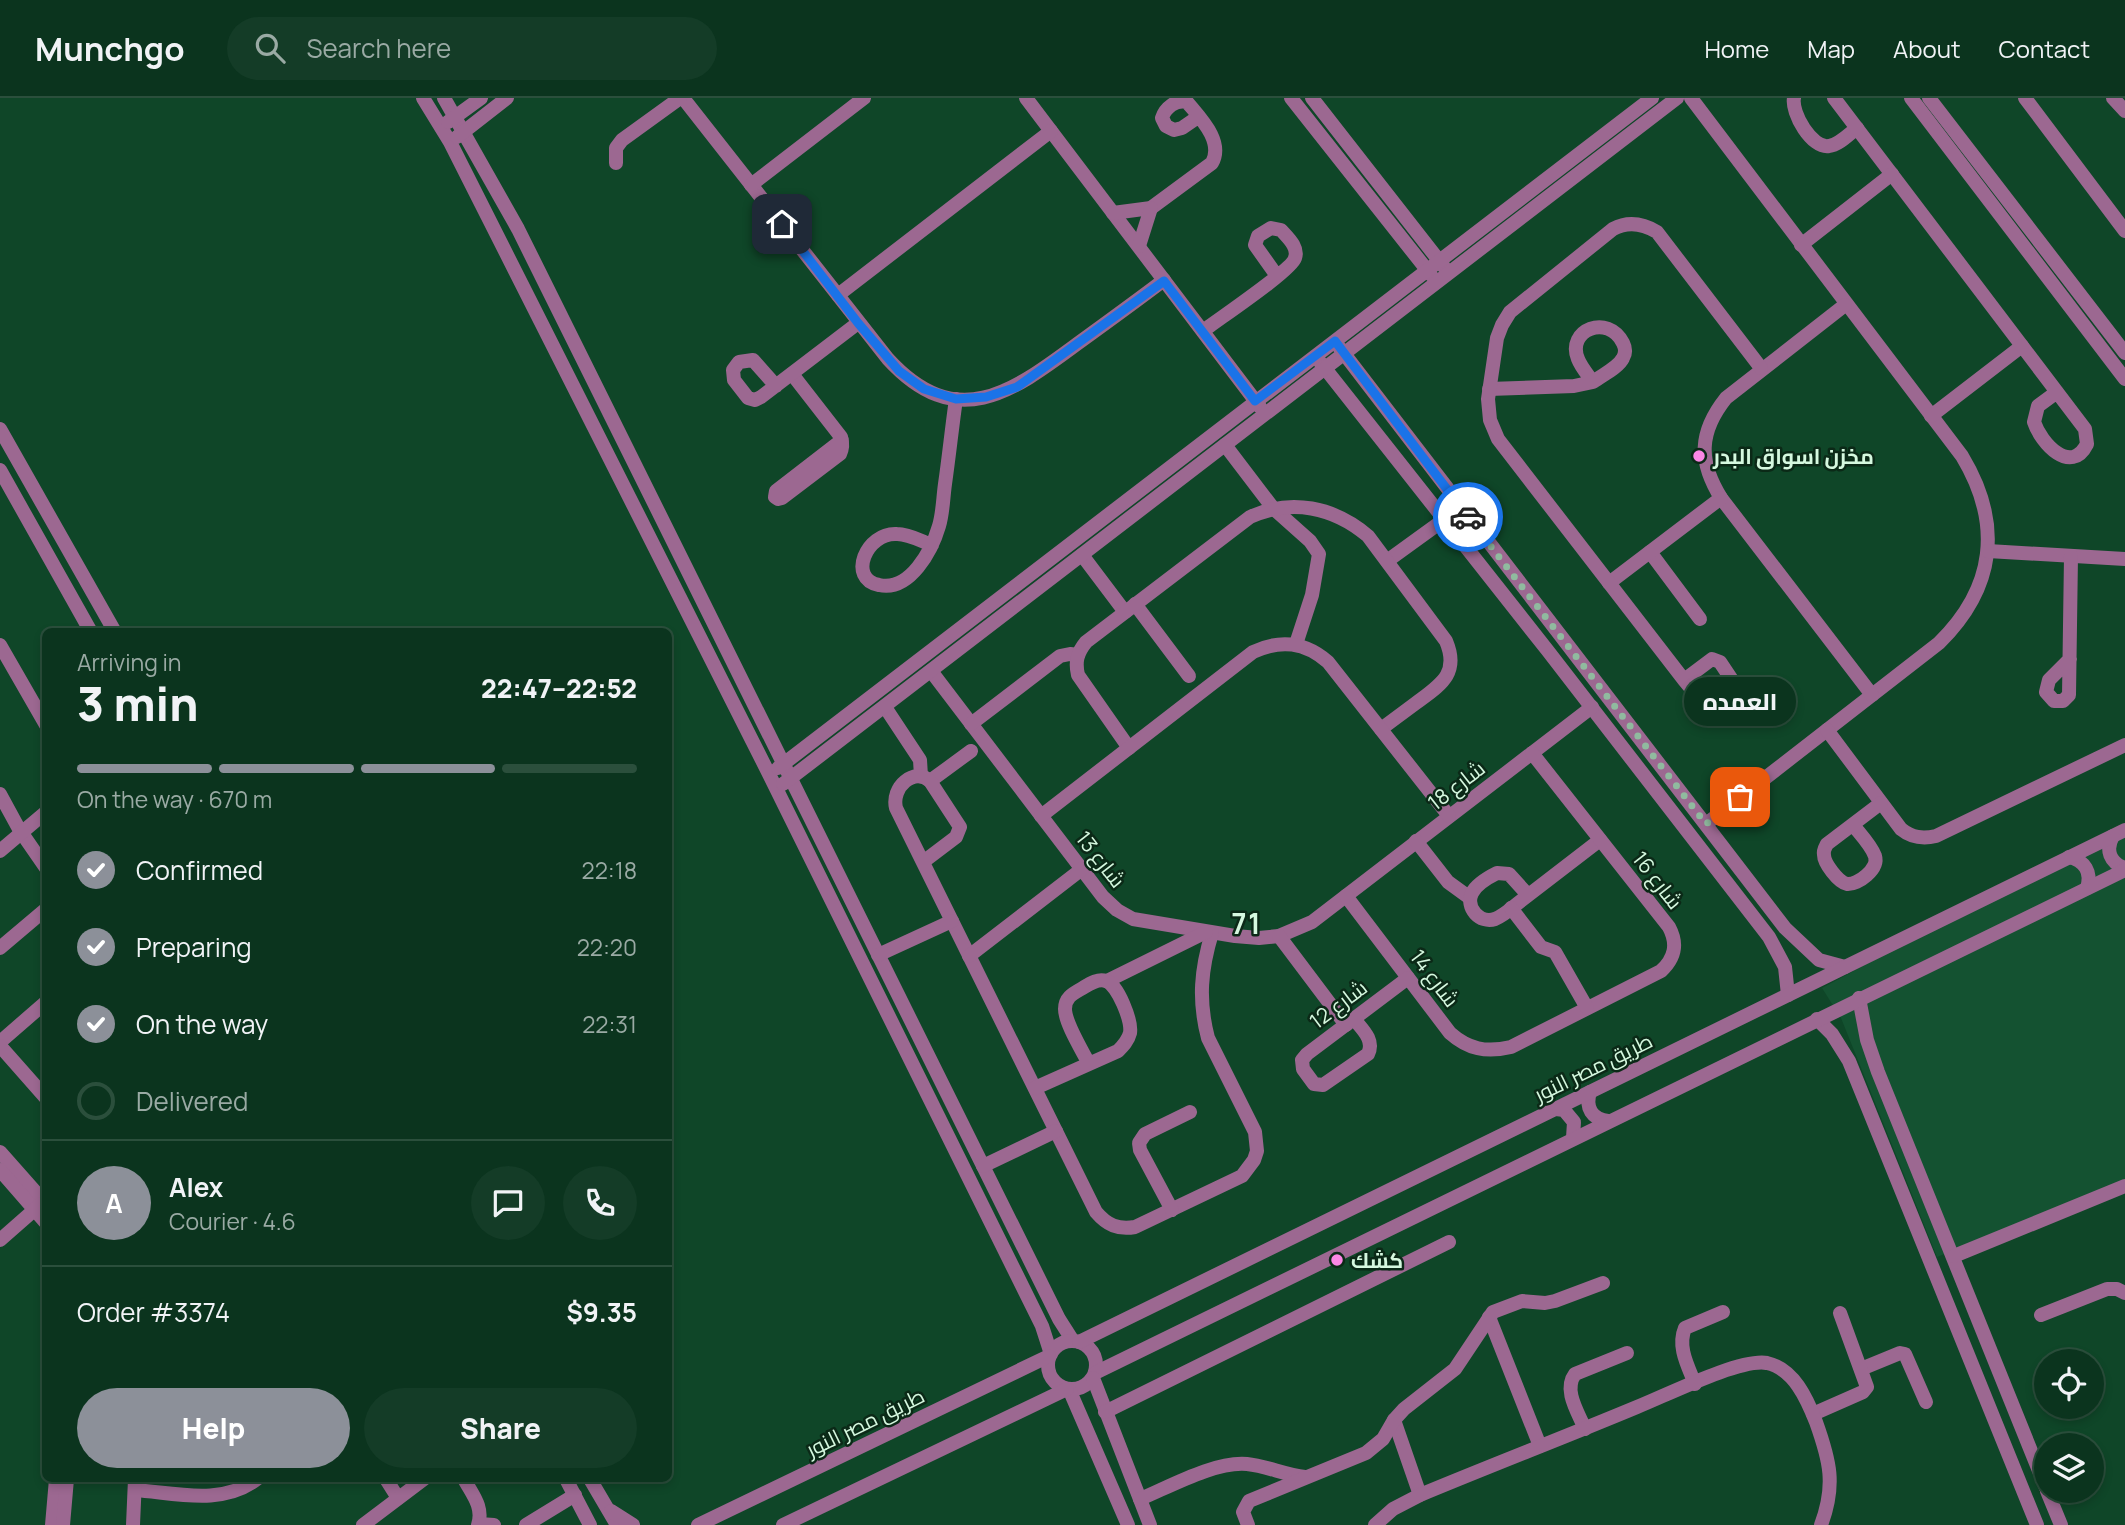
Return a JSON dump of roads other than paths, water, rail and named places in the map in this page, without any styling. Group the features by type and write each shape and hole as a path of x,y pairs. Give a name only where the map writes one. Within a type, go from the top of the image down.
{"street":[{"path":"423,98 450,142 777,789 1042,1326 1050,1355 1048,1368 1052,1379 1068,1389 1079,1409 1128,1525"},
{"path":"444,98 518,229 1059,1319 1076,1341"},
{"path":"442,127 481,98"},
{"path":"450,142 507,98"},
{"path":"616,163 616,148 622,140 682,98 888,359 911,381 939,395 956,399 986,397 1017,387 1164,281"},
{"path":"751,184 864,98"},
{"path":"1026,98 1266,415"},
{"path":"1291,98 1437,283"},
{"path":"1312,98 1450,273"},
{"path":"769,774 1652,98"},
{"path":"777,789 1677,98"},
{"path":"1691,98 1962,456 1984,501 1988,526 1988,551 1977,592 1955,627 1939,643 1706,824"},
{"path":"1794,98 1794,112 1814,141 1821,146 1834,145 1857,128"},
{"path":"1834,98 1892,174 2022,346 2057,392 2085,429 2088,436 2084,451 2071,458 2057,454 2034,422 2038,406 2057,392"},
{"path":"1911,98 2123,372"},
{"path":"1928,98 2125,354"},
{"path":"2025,98 2125,231"},
{"path":"2113,98 2125,111"},
{"path":"1113,213 1151,208 1208,167 1214,158 1215,141 1198,117"},
{"path":"838,295 1051,131"},
{"path":"1801,245 1892,174"},
{"path":"1139,246 1151,208"},
{"path":"1684,680 1498,439 1490,420 1489,389 1497,338 1510,312 1613,229 1626,224 1642,225 1657,232 1761,368"},
{"path":"1203,331 1277,276"},
{"path":"1845,304 1726,398 1707,428 1705,464 1721,498 1872,695"},
{"path":"776,386 858,323"},
{"path":"1335,341 1797,942 1819,960 1845,967"},
{"path":"1931,416 2022,346"},
{"path":"1315,356 1592,707 1776,947 1785,967 1788,995"},
{"path":"792,374 842,440 840,454 782,498 775,497 776,491 842,440"},
{"path":"1489,389 1574,386 1593,382"},
{"path":"932,545 904,535 888,534 869,546 863,569 871,582 878,586 896,583 917,569 932,545 941,521 956,399"},
{"path":"0,429 113,628"},
{"path":"1225,445 1273,508 1310,541 1319,554 1312,595 1296,644"},
{"path":"0,470 5,486 89,628"},
{"path":"1609,583 1721,498"},
{"path":"1129,748 1082,685 1077,676 1077,655 1086,642 1250,517 1273,508 1313,508 1344,518 1368,536 1446,641 1451,658 1442,684 1381,729"},
{"path":"1387,561 1445,519"},
{"path":"1988,551 2125,559"},
{"path":"1650,552 1700,619"},
{"path":"1082,555 1189,676 1193,676 1201,692"},
{"path":"2070,659 2071,556"},
{"path":"1548,651 1563,639"},
{"path":"1041,816 1254,652 1281,643 1296,644 1319,654 1328,662 1449,817"},
{"path":"0,645 42,718"},
{"path":"971,724 1060,656 1077,655"},
{"name":"شارع 13","path":"931,671 1082,869 1110,904 1125,915 1143,921 1259,938 1279,936 1304,926 1346,896"},
{"path":"885,707 920,760 926,778 960,827 956,837 923,862"},
{"name":"شارع 18","path":"1346,896 1592,707"},
{"path":"1827,730 1881,803 1906,833 1917,838 1930,838 2125,746"},
{"path":"984,741 926,778 914,777 899,787 894,796 896,808 1096,1212 1117,1228 1135,1227 1242,1176 1249,1169 1257,1151 1255,1132 1208,1038 1204,1022 1201,975 1209,932"},
{"name":"شارع 16","path":"1511,1047 1661,971 1672,959 1674,951 1673,934 1669,927 1532,753"},
{"path":"1638,766 1653,754"},
{"path":"0,794 42,862"},
{"path":"1853,825 1881,803"},
{"path":"0,851 42,815"},
{"path":"2119,833 2108,850 2114,863 2125,869"},
{"name":"طريق مصر النور","path":"1076,1341 2119,833"},
{"path":"1416,841 1448,883 1470,898 1476,914 1486,920 1497,918 1600,839"},
{"path":"2069,858 2076,859 2086,867 2089,874 2087,888"},
{"path":"969,956 1082,869"},
{"path":"783,1525 1068,1389 1083,1387 1094,1376 1573,1138 2125,869"},
{"path":"1470,898 1475,888 1501,872 1512,877 1528,895"},
{"name":"شارع 14","path":"1346,896 1450,1032 1460,1041 1484,1050 1511,1047"},
{"path":"1511,908 1541,947 1555,952 1587,1008"},
{"path":"0,948 42,912"},
{"path":"878,955 951,920"},
{"path":"1089,1064 1066,1017 1065,1005 1072,994 1097,981 1107,981 1209,932"},
{"path":"1279,936 1350,1022"},
{"name":"شارع 12","path":"1350,1022 1370,1040 1368,1054 1320,1086 1314,1084 1303,1069 1303,1060 1307,1054 1408,978"},
{"path":"1035,1088 1118,1051 1128,1040 1129,1017 1115,987 1107,981"},
{"path":"1859,998 1871,1052 2034,1459"},
{"path":"42,1006 0,1044 42,1093"},
{"path":"1817,1019 1832,1034 1849,1061 2038,1525"},
{"path":"1849,1061 1871,1052"},
{"path":"1590,1092 1587,1100 1589,1108 1600,1120 1608,1121"},
{"path":"1556,1109 1564,1110 1574,1122 1573,1138"},
{"path":"1172,1210 1140,1150 1139,1143 1145,1134 1190,1112"},
{"path":"983,1166 1056,1131"},
{"path":"0,1152 41,1206"},
{"path":"0,1170 41,1206"},
{"path":"1954,1256 2125,1186"},
{"path":"0,1240 41,1206"},
{"path":"1079,1409 1102,1405 1449,1242"},
{"path":"1248,1525 1243,1512 1249,1501 1366,1453 1383,1439 1394,1420 1455,1368 1493,1312 1522,1301 1555,1301 1603,1283"},
{"path":"2041,1315 2107,1289 2117,1289 2125,1293"},
{"path":"1695,1384 1682,1348 1683,1332 1685,1328 1723,1312"},
{"path":"1812,1414 1865,1391 1867,1385 1840,1313"},
{"path":"1489,1317 1540,1446"},
{"path":"1042,1326 1050,1326 1059,1319"},
{"path":"1050,1355 1059,1345 1076,1341 1085,1344 1094,1354 1094,1376 1102,1405 1150,1525"},
{"path":"1585,1429 1569,1389 1572,1378 1575,1374 1628,1353"},
{"path":"1861,1369 1900,1353 1905,1354 1926,1402"},
{"name":"طريق مصر النور","path":"698,1525 1050,1355"},
{"path":"1376,1525 1393,1509 1420,1495 1744,1365 1766,1363 1776,1366 1794,1380 1822,1439 1831,1479 1827,1508 1821,1525"},
{"path":"1394,1420 1420,1495"},
{"path":"2008,1452 2014,1455 2022,1454 2028,1444"},
{"path":"1140,1499 1228,1465 1261,1466 1281,1473 1310,1477"},
{"path":"2022,1486 2025,1475 2034,1472"},
{"path":"52,1525 56,1482"},
{"path":"63,1525 67,1482"},
{"path":"132,1525 135,1484 218,1496 239,1490 252,1482"},
{"path":"388,1482 398,1498"},
{"path":"363,1525 420,1482"},
{"path":"466,1482 479,1506 484,1525"},
{"path":"568,1482 590,1525"},
{"path":"592,1482 617,1525"},
{"path":"526,1525 575,1495"},
{"path":"2052,1503 2061,1525"},
{"path":"607,1508 634,1525"}],"place":[{"name":"مخزن اسواق البدر","path":"1699,456"},
{"name":"العمده","path":"1740,797"},
{"name":"كشك","path":"1337,1260"}],"district":[{"name":"71","path":"1247,923"}]}
